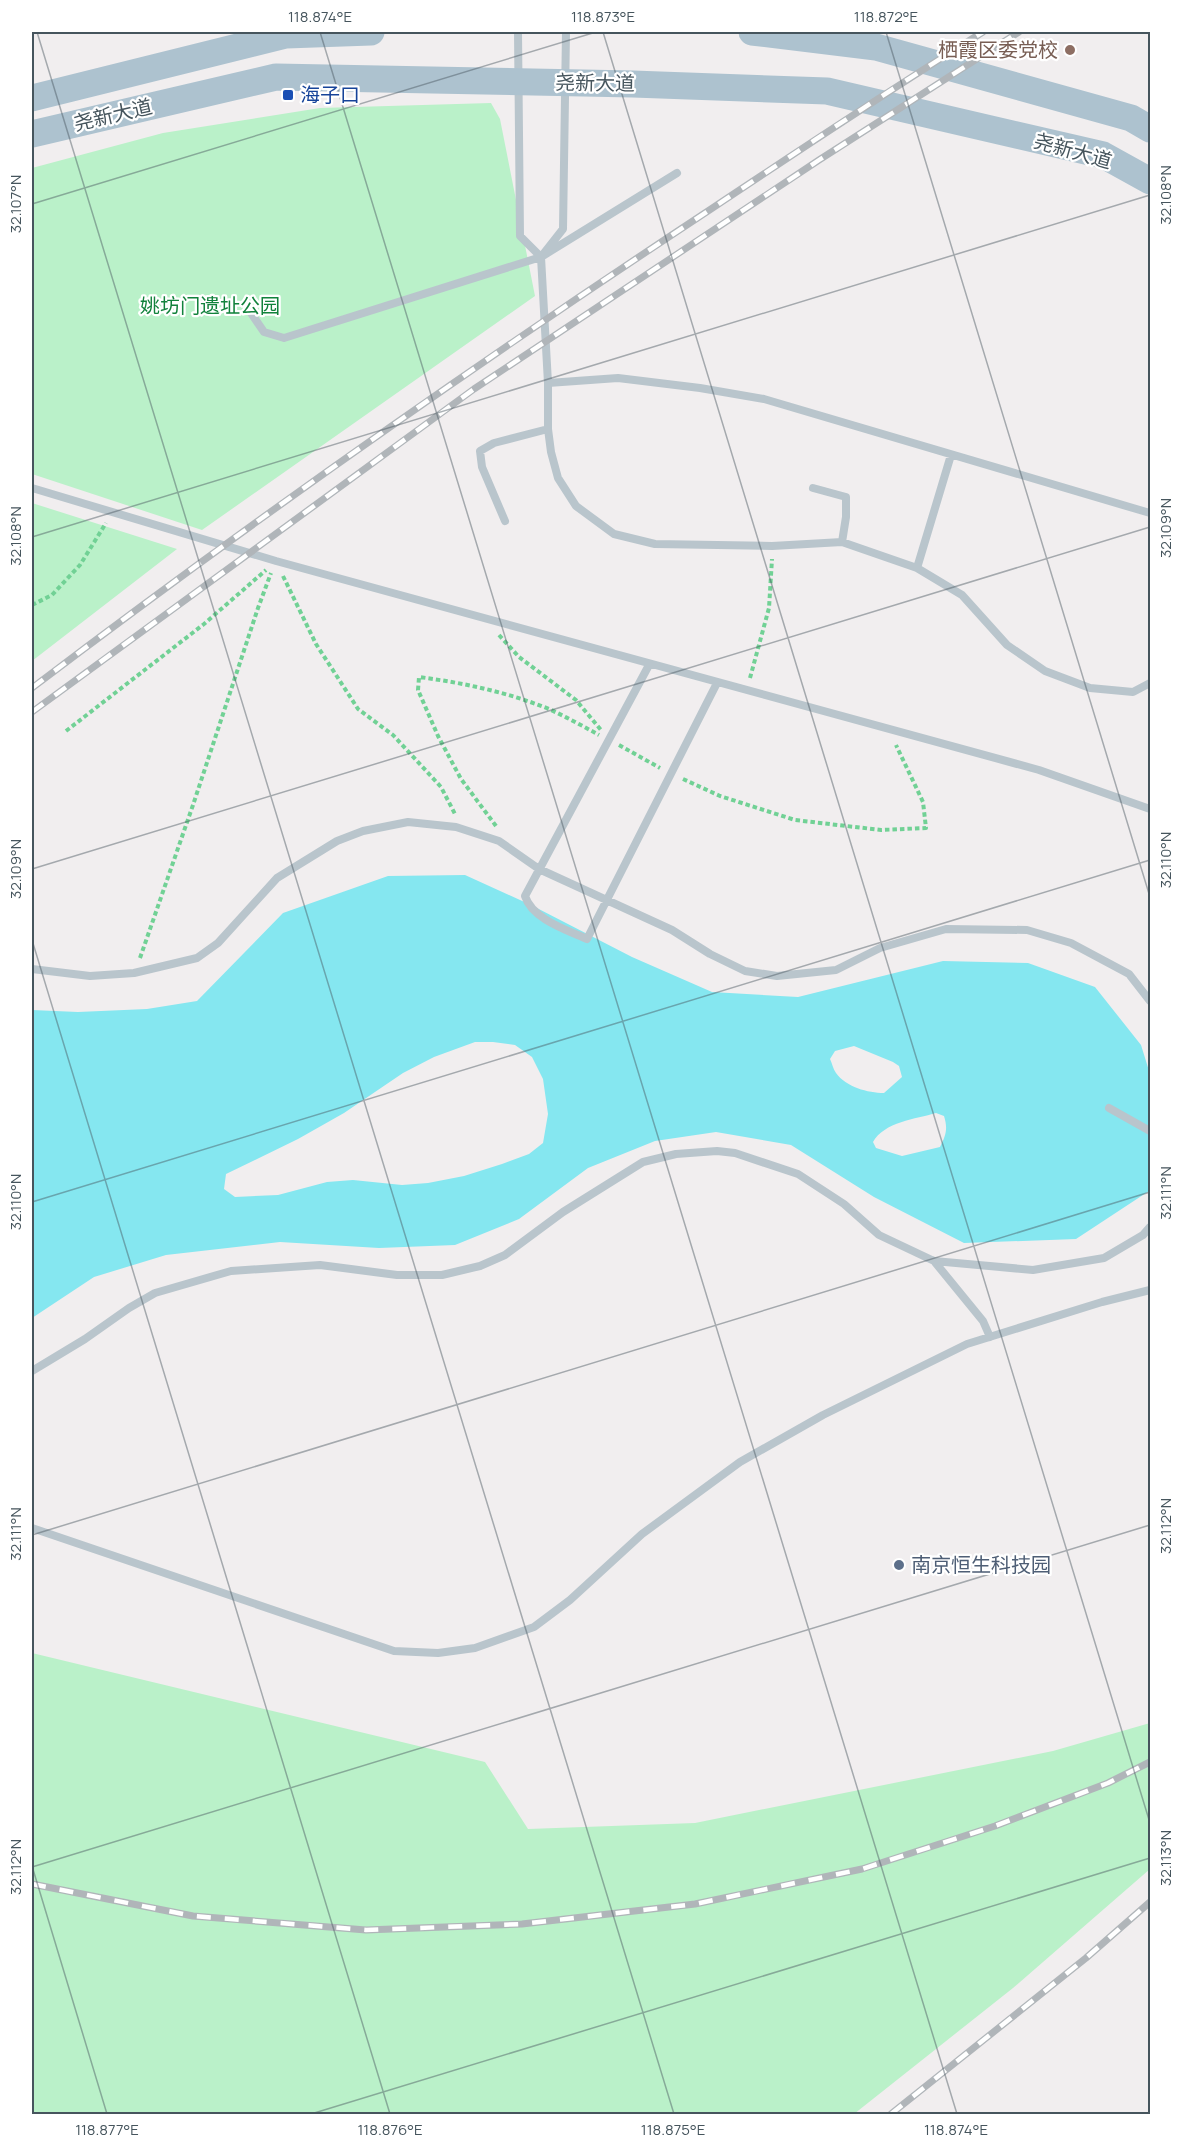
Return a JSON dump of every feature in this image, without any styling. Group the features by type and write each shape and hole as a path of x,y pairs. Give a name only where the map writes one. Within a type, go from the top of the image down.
{"main road":[{"name":"尧新大道","path":"32,98 286,35 370,32"},
{"path":"752,32 876,47 1131,118 1150,129"},
{"name":"尧新大道","path":"32,134 276,76 564,82 826,91 1103,155 1150,181"}],"lane":[{"path":"518,32 520,236 541,257 548,383 548,429 551,452 558,478 576,506 614,534 655,544 772,546 842,542 917,568 962,595 1007,645 1045,671 1090,688 1133,692 1150,683"},
{"path":"541,257 564,230 566,32"},
{"path":"251,314 264,332 284,338 541,257 677,173"},
{"path":"548,383 618,378 764,399 1150,513"},
{"path":"505,521 482,467 480,451 494,443 548,429"},
{"path":"917,568 951,455"},
{"path":"813,488 846,497 842,542"},
{"path":"32,489 276,561 649,665 1040,770 1150,809"},
{"path":"649,665 525,896 527,903 541,916 587,939 717,683"},
{"path":"32,969 90,976 134,973 197,958 218,943 277,878 338,841 363,831 408,822 456,827 500,841 539,869 606,902 672,930 710,954 745,971 777,976 836,970 880,948 946,929 1027,930 1071,943 1129,974 1150,1001"},
{"path":"1109,1108 1150,1131"},
{"path":"32,1371 155,1293 231,1271 320,1265 397,1275 442,1275 480,1266 505,1255 563,1212 643,1162 676,1154 717,1151 735,1153 798,1174 844,1204 879,1235 934,1261 1033,1270 1104,1258 1143,1235 1150,1227"},
{"path":"934,1261 983,1321 990,1337"},
{"path":"32,1528 394,1651 438,1653 475,1648 534,1627 570,1600 642,1534 740,1462 823,1415 968,1344 1102,1302 1150,1290"}],"path":[{"path":"32,605 52,595 80,565 98,539 111,512"},
{"path":"747,690 769,608 772,546"},
{"path":"66,732 204,624 276,561"},
{"path":"276,561 316,644 358,709 393,735 441,787 458,820 456,827"},
{"path":"134,973 276,561"},
{"path":"483,617 519,657 576,700 609,739"},
{"path":"500,830 461,778 438,736 418,690 419,677 462,683 499,692 550,710 609,739 671,774 720,796 795,820 881,830 926,828 923,802 887,729"}],"green space":[{"name":"姚坊门遗址公园","path":"491,103 500,119 535,296 202,530 32,474 32,168 163,133 320,108"},
{"path":"32,503 177,549 32,661"},
{"path":"32,1653 485,1762 528,1829 695,1823 1053,1751 1150,1723 1150,1869 1013,1988 854,2114 32,2114"}],"water":[{"path":"465,875 531,905 632,957 712,992 798,997 943,961 1028,963 1095,987 1141,1045 1150,1074 1149,1191 1076,1239 964,1243 874,1197 791,1145 716,1132 655,1141 588,1168 519,1219 455,1245 379,1248 280,1242 166,1255 94,1277 32,1318 32,1010 78,1012 147,1009 197,1001 283,913 388,876","holes":["475,1042 515,1045 532,1057 543,1079 548,1114 543,1143 529,1154 502,1164 464,1176 428,1183 402,1185 353,1180 327,1182 278,1195 235,1197 224,1189 226,1174 298,1139 344,1113 403,1073 434,1057","854,1046 893,1062 899,1066 902,1077 884,1093 871,1092 845,1082 834,1070 830,1059 835,1051","936,1113 944,1116 946,1132 940,1147 902,1156 876,1148 873,1142 878,1135 901,1122"]}],"railway":[{"path":"32,688 282,503 452,384 880,97 983,32"},
{"path":"32,712 474,389 819,160 1019,32"},
{"path":"32,1884 193,1916 366,1930 522,1924 695,1904 862,1869 995,1826 1108,1783 1150,1762"},
{"path":"891,2114 1086,1958 1150,1902"}],"place":[{"name":"栖霞区委党校","path":"1070,50"},
{"name":"海子口","path":"288,95"},
{"name":"南京恒生科技园","path":"899,1565"}]}
